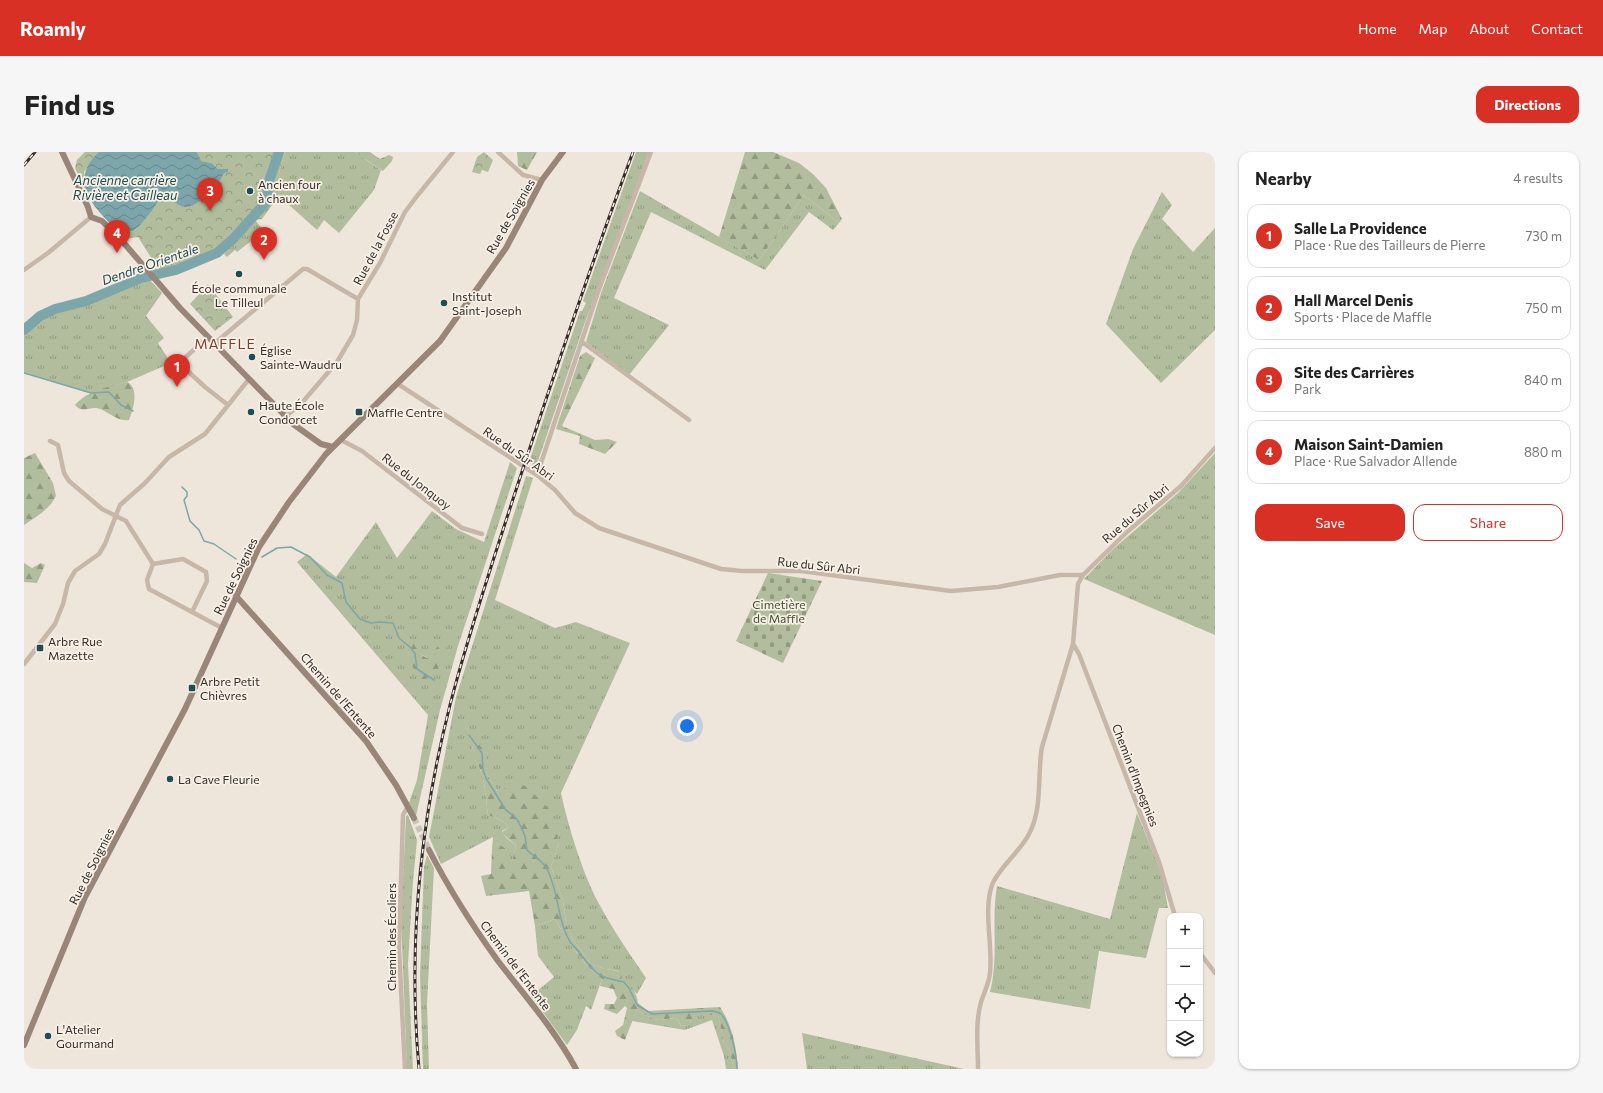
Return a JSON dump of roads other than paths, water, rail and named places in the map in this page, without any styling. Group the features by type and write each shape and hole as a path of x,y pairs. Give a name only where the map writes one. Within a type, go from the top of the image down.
{"street":[{"path":"62,152 88,207 91,217"},
{"name":"Rue de la Fosse","path":"286,416 300,405 327,375 345,349 356,327 358,299 380,263 410,205 453,152"},
{"path":"498,152 523,175 542,180"},
{"name":"Rue de Soignies","path":"24,1044 85,897 185,710 259,547 326,454 378,400 398,384 440,341 506,248 542,180 564,152"},
{"path":"537,475 599,290 651,152"},
{"path":"24,270 48,253 91,217"},
{"path":"91,217 102,221 138,258 147,271 183,311 299,430 321,444 333,447"},
{"path":"215,344 303,270 307,269 358,299"},
{"path":"208,336 179,364 204,387 228,405"},
{"path":"582,342 688,420"},
{"path":"24,664 55,624 63,604 68,583 75,571 99,554 105,544 120,505 145,483 169,457 205,434 249,379"},
{"name":"Rue du Sûr Abri","path":"398,384 537,475 555,490 574,513 599,528 721,569 733,571 802,571 934,589 962,591 998,587 1060,575 1083,575 1127,532 1181,486 1215,448"},
{"name":"Rue du Jonquoy","path":"341,440 362,452 462,528 482,534"},
{"path":"50,441 58,445 64,473 68,481 102,509 116,514 126,520 153,564"},
{"path":"321,444 326,454"},
{"path":"153,564 183,559 206,572 207,581 192,612"},
{"path":"153,564 146,582 149,589 222,628"},
{"path":"978,1069 980,1009 990,975 989,914 992,885 1024,845 1034,823 1038,803 1042,747 1073,644 1078,584 1083,575"},
{"name":"Chemin de l'Entente","path":"236,596 366,741 396,785 414,818"},
{"name":"Chemin d'Impegnies","path":"1073,644 1079,654 1159,862 1174,913"},
{"name":"Chemin des Écoliers","path":"405,1069 400,975 399,919 404,815 408,806"},
{"name":"Chemin de l'Entente","path":"429,850 472,925 559,1040 576,1069"},
{"path":"1203,957 1215,973"}],"water":[{"name":"Ancienne carrière Rivière et Cailleau","path":"99,152 197,152 201,161 212,163 218,169 228,169 228,172 224,173 218,184 206,191 202,198 193,205 185,207 181,206 172,199 164,198 159,200 155,207 136,229 133,231 120,233 94,205 88,195 85,185 85,174 89,163"}],"waterway":[{"name":"Dendre Orientale","path":"24,330 40,316 55,309 86,301 141,278 176,270 217,253 233,239 269,199 267,187 279,152"},
{"path":"24,373 91,393 109,392 121,405 133,411"},
{"path":"182,487 187,492 187,496 184,500 190,521 199,530 204,541 214,544 236,559"},
{"path":"262,557 277,548 291,547 310,557 327,575 342,583 346,602 360,619 371,623 393,623 399,638 411,648 415,654 417,669 434,680"},
{"path":"469,735 482,753 483,770 486,778 505,809 517,819 525,836 527,850 547,869 554,887 563,925 570,942 592,968 600,975 609,979 624,982 629,988 637,1005 652,1014 712,1011 720,1013 724,1018 730,1032 736,1056 737,1069"}],"tunnel":[{"path":"414,818 429,850"}],"railway":[{"path":"24,165 35,152"},
{"path":"419,1069 415,977 419,886 431,794 450,705 464,653 496,550 571,325 633,152"}],"place":[{"name":"Ancien four à chaux","path":"250,191"},
{"name":"Site des Carrières","path":"210,211"},
{"name":"Maison Saint-Damien","path":"117,253"},
{"name":"Hall Marcel Denis","path":"264,260"},
{"name":"École communale Le Tilleul","path":"239,274"},
{"name":"Institut Saint-Joseph","path":"444,303"},
{"name":"Église Sainte-Waudru","path":"252,357"},
{"name":"Salle La Providence","path":"177,387"},
{"name":"Haute École Condorcet","path":"251,412"},
{"name":"Maffle Centre","path":"359,412"},
{"name":"Arbre Rue Mazette","path":"40,648"},
{"name":"Arbre Petit Chièvres","path":"192,688"},
{"name":"La Cave Fleurie","path":"170,779"},
{"name":"L'Atelier Gourmand","path":"48,1036"}],"district":[{"name":"MAFFLE","path":"225,343"}],"park label":[{"name":"Cimetière de Maffle","path":"779,611"}]}
